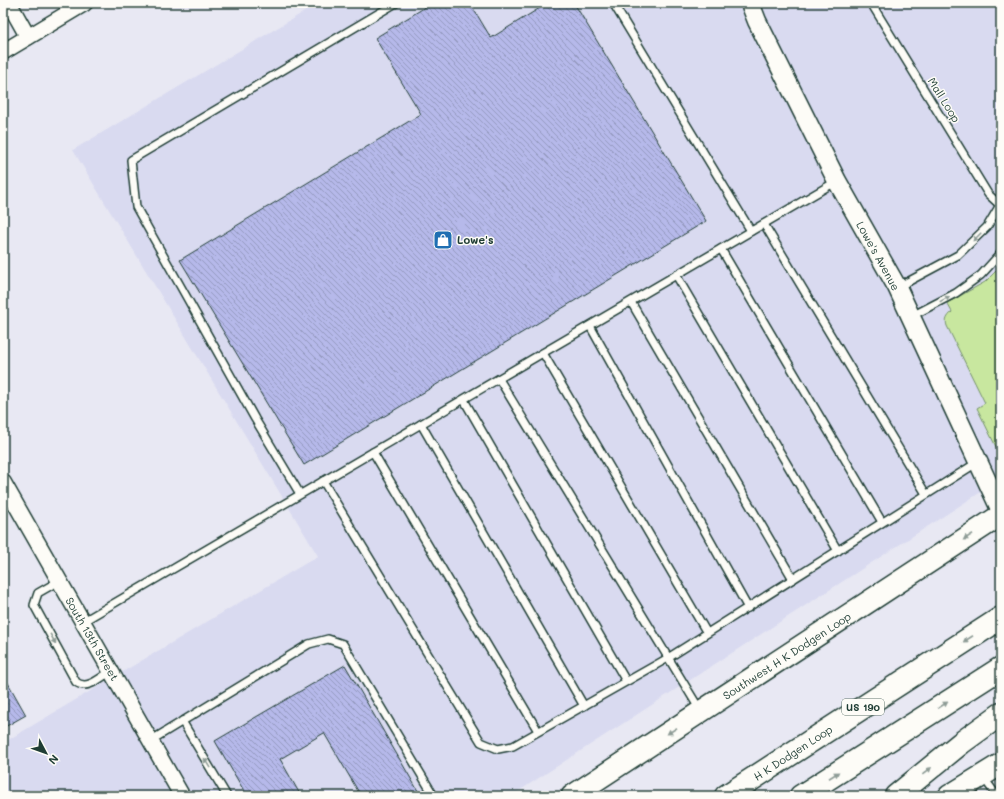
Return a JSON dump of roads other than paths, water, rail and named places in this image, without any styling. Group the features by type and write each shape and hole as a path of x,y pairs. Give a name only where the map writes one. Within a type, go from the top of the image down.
{"highway":[{"name":"H K Dodgen Loop","path":"726,796 1001,618"},
{"path":"801,796 1001,668"},
{"path":"896,796 1001,714"}],"main road":[{"name":"Southwest H K Dodgen Loop","path":"572,796 1001,515"},
{"path":"949,796 1001,764"}],"street":[{"path":"9,3 28,37"},
{"path":"3,52 85,3"},
{"name":"Lowe's Avenue","path":"750,3 757,21 837,181 896,287 1001,511"},
{"name":"South 13th Street","path":"3,482 182,796"}],"lane":[{"path":"300,494 255,419 136,207 131,160 396,3"},
{"path":"613,3 751,232"},
{"name":"Mall Loop","path":"871,3 988,194 1001,206"},
{"path":"82,622 837,181"},
{"path":"896,287 958,255 987,227 1001,206"},
{"path":"764,224 926,494"},
{"path":"721,249 882,522"},
{"path":"910,318 956,293 981,275 1001,253"},
{"path":"676,275 838,551"},
{"path":"631,302 793,579"},
{"path":"590,326 748,608"},
{"path":"543,353 707,633"},
{"path":"498,379 701,712"},
{"path":"464,400 626,682"},
{"path":"421,424 584,706"},
{"path":"373,452 538,731"},
{"path":"324,481 481,742 498,749 513,746 668,658 978,462"},
{"path":"59,581 38,593 34,605 76,682 85,686 111,671"},
{"path":"150,741 309,644 328,639 343,644 434,796"},
{"path":"182,721 227,796"},
{"path":"982,775 997,796"}],"place":[{"name":"Lowe's","path":"443,240"}]}
